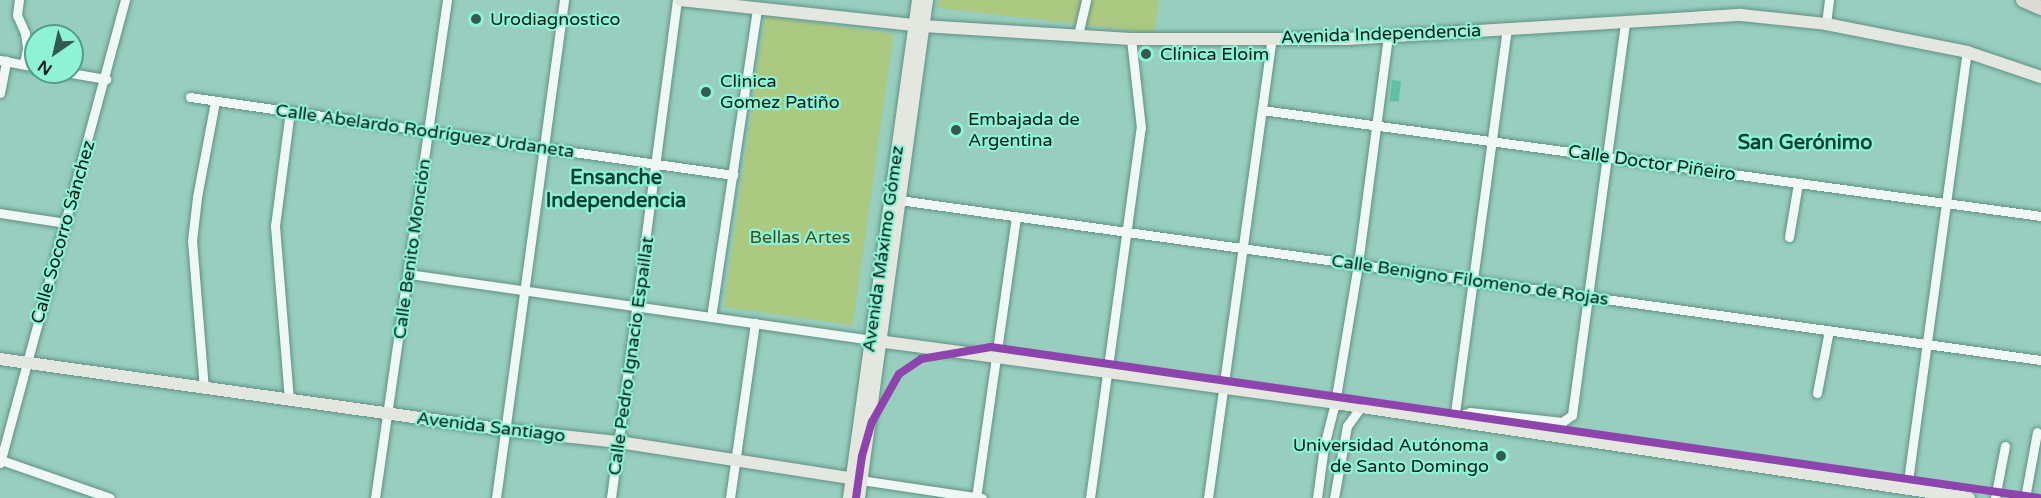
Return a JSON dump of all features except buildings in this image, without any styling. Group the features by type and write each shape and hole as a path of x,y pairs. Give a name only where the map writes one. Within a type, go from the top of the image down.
{"highway":[{"path":"2023,0 2041,8"}],"main road":[{"name":"Avenida Independencia","path":"678,0 919,26 1131,39 1346,39 1741,15 1826,24 1967,52 2041,77"},
{"name":"Avenida Máximo Gómez","path":"876,340 899,200 919,26 918,0"},
{"name":"Avenida Máximo Gómez","path":"849,498 856,479 919,26 927,0"},
{"path":"876,340 1335,403 1969,498"},
{"name":"Avenida Santiago","path":"0,358 387,414 619,442 856,479"},
{"name":"Avenida Máximo Gómez","path":"856,479 859,498"}],"street":[{"path":"19,0 17,15 24,29"},
{"name":"Calle Socorro Sánchez","path":"0,462 106,79 125,0"},
{"name":"Calle Benito Monción","path":"375,498 447,0"},
{"path":"496,498 564,0"},
{"name":"Calle Pedro Ignacio Espaillat","path":"611,498 678,0"},
{"path":"1078,35 1086,0"},
{"path":"1826,24 1829,0"},
{"path":"711,318 757,9"},
{"path":"1456,421 1461,415 1470,412 1495,412 1553,422 1568,420 1572,415 1625,22"},
{"path":"1456,421 1507,28"},
{"path":"1317,498 1324,446 1335,403 1358,264 1388,36"},
{"path":"1208,498 1272,38"},
{"path":"1090,498 1141,128 1131,39"},
{"path":"1907,488 1967,52"},
{"path":"0,93 3,61 24,64"},
{"path":"84,75 106,79"},
{"name":"Calle Abelardo Rodríguez Urdaneta","path":"190,97 733,176"},
{"path":"204,389 192,241 197,197 215,102"},
{"name":"Calle Doctor Piñeiro","path":"1262,110 2041,216"},
{"path":"289,400 275,226 290,111"},
{"path":"1788,237 1798,183"},
{"name":"Calle Benigno Filomeno de Rojas","path":"899,200 2041,360"},
{"path":"0,213 66,223"},
{"path":"978,498 1016,217"},
{"path":"409,274 876,340"},
{"path":"730,498 755,323"},
{"path":"1817,393 1829,330"},
{"path":"1334,498 1347,426 1361,407"},
{"path":"2025,498 2037,432"},
{"path":"1995,498 2005,446"},
{"path":"0,462 110,498"},
{"name":"Avenida Santiago","path":"856,479 978,498"}],"green space":[{"path":"939,0 1159,0 1154,33 938,8"},
{"name":"Bellas Artes","path":"765,16 894,34 853,325 724,307"}],"shaded area":[{"path":"1392,80 1401,81 1399,102 1390,101"}],"transit line":[{"path":"856,498 862,456 872,422 899,374 921,359 991,347 2039,498"}],"place":[{"name":"Urodiagnostico","path":"476,19"},
{"name":"Clínica Eloim","path":"1146,54"},
{"name":"Clinica Gomez Patiño","path":"706,92"},
{"name":"Embajada de Argentina","path":"956,130"},
{"name":"Universidad Autónoma de Santo Domingo","path":"1501,456"}],"district":[{"name":"San Gerónimo","path":"1805,143"},
{"name":"Ensanche Independencia","path":"616,190"}]}
